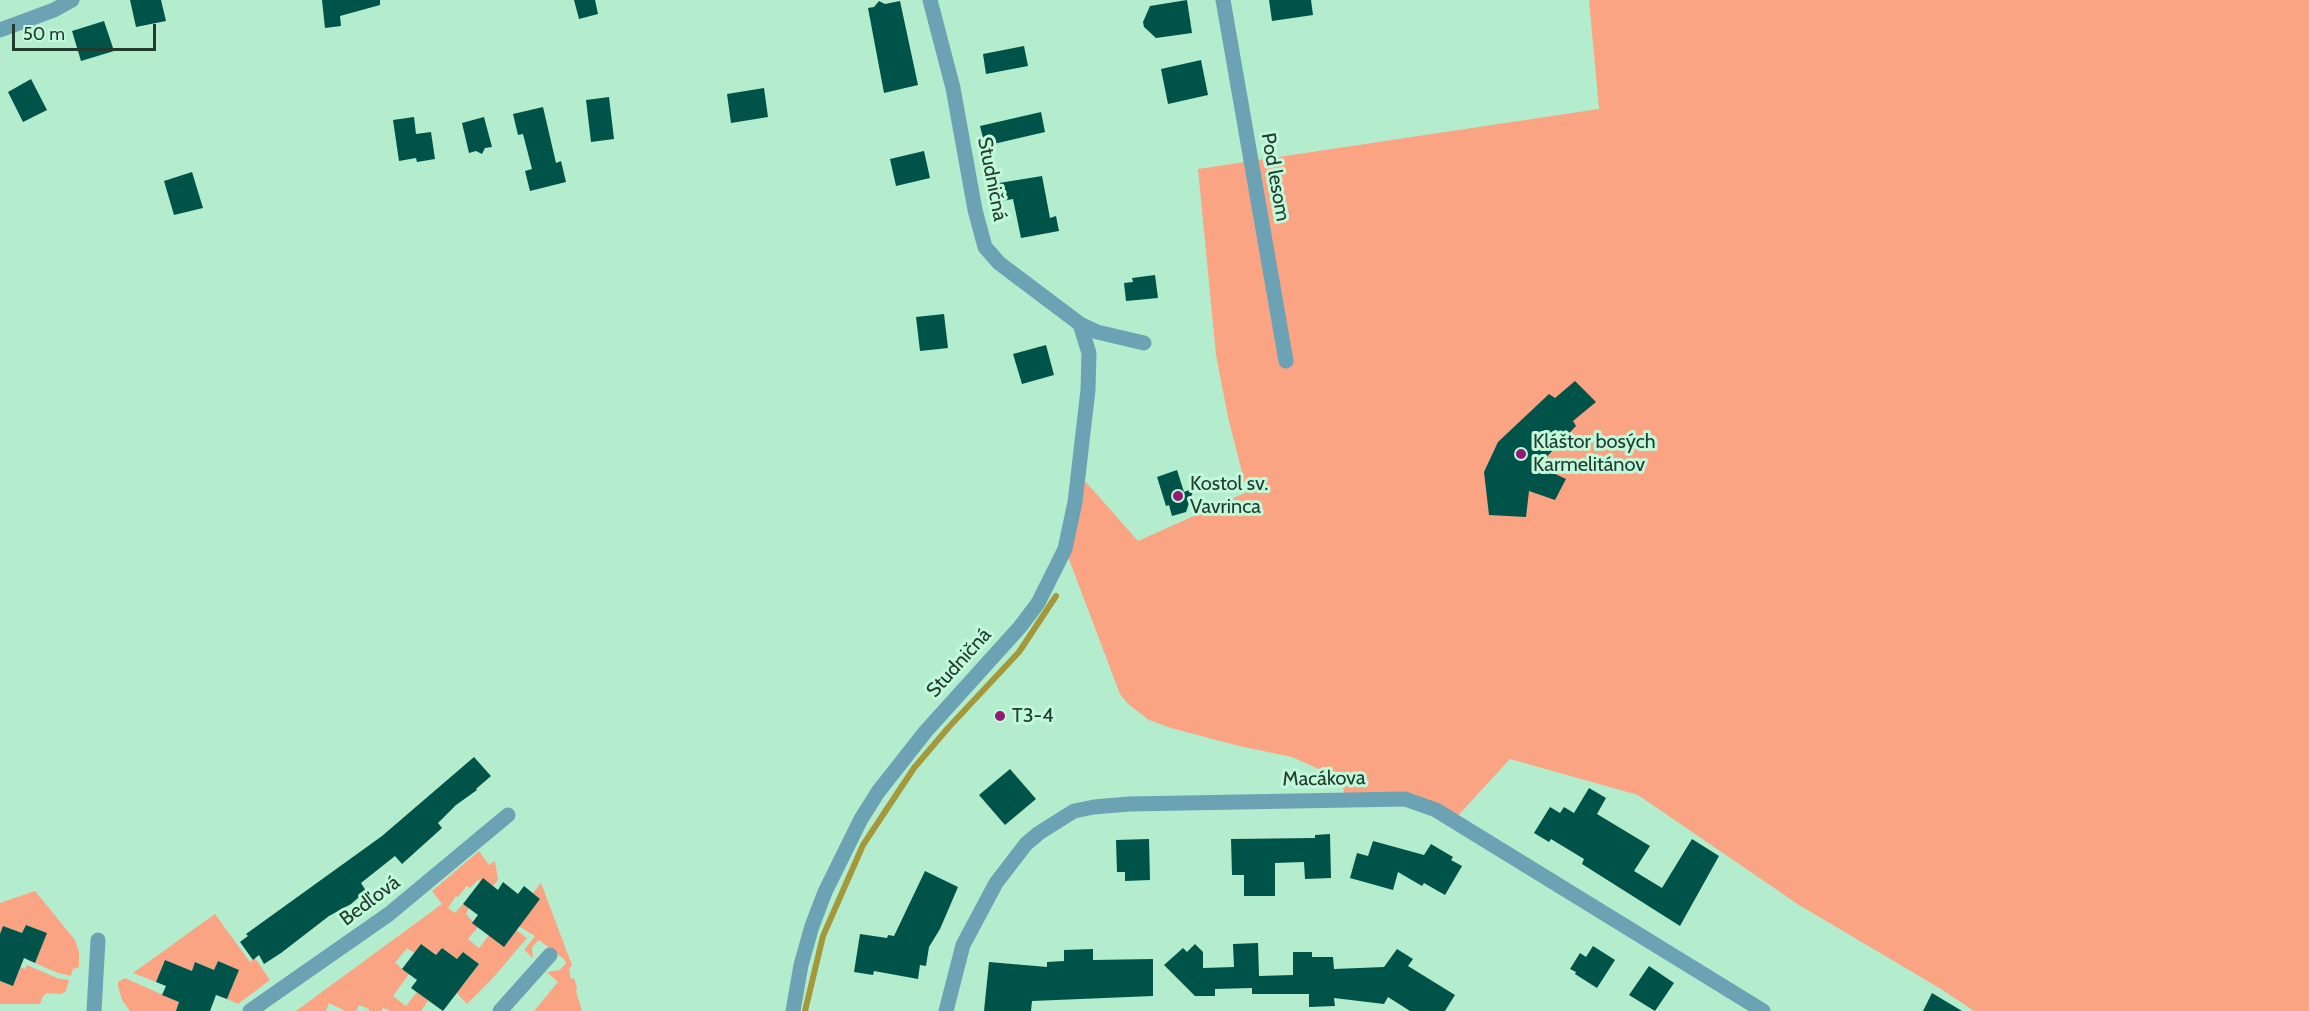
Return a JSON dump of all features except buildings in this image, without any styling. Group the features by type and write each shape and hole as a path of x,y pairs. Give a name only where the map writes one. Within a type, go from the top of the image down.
{"street":[{"path":"0,30 54,10 72,0"},
{"name":"Studničná","path":"930,0 953,87 975,210 985,247 999,263 1080,324 1097,332 1144,343"},
{"name":"Pod lesom","path":"1223,0 1286,361"},
{"name":"Studničná","path":"793,1011 801,965 813,926 834,872 861,819 878,792 926,730 1020,627 1038,603 1065,549 1075,502 1088,390 1089,353 1080,324"},
{"name":"Macákova","path":"946,1011 963,945 996,883 1026,844 1047,827 1074,811 1129,804 1405,799 1436,810 1763,1011"},
{"name":"Bedľová","path":"250,1011 389,914 508,815"},
{"path":"94,1011 98,940"},
{"path":"500,1011 550,955"}],"shaded area":[{"path":"1589,0 2309,0 2309,1011 1974,1011 1799,905 1638,795 1510,759 1453,821 1436,810 1346,799 1343,788 1323,771 1292,757 1239,746 1149,720 1128,704 1120,694 1065,549 1078,473 1138,541 1247,492 1228,417 1216,355 1198,169 1599,109"},
{"path":"479,851 489,865 495,861 498,880 493,886 483,878 470,888 467,886 448,908 455,913 463,904 469,908 466,914 478,927 468,939 479,948 489,935 516,930 527,938 467,1004 454,990 458,985 461,988 479,964 463,952 457,959 442,948 436,955 421,944 414,953 407,948 395,963 409,974 393,996 406,1006 417,992 428,1001 421,1011 391,1011 383,1008 381,1011 369,1011 359,1005 356,1011 345,1011 329,1003 326,1011 296,1011 442,904 432,891"},
{"path":"541,883 572,965 569,969 571,979 574,978 582,1011 534,1011 558,982 547,972 560,970 566,963 539,940 532,947 533,958 524,950 535,936 515,924 522,922 540,899 533,893"},
{"path":"35,891 75,940 79,952 79,967 73,969 71,976 35,963 46,933 26,925 22,933 3,926 0,934 0,903"},
{"path":"215,914 250,962 255,958 270,980 238,1004 227,999 239,970 218,961 214,970 196,962 192,971 165,960 156,982 133,973"},
{"path":"27,965 57,978 69,980 66,991 61,994 47,993 40,1004 0,1004 0,981 13,986 21,967 25,969"},
{"path":"125,978 179,1002 177,1011 130,1011 122,1000 118,986 118,982"}],"waterway":[{"path":"805,1011 823,936 863,845 914,768 1019,652 1056,596"}],"place":[{"name":"Kláštor bosých Karmelitánov","path":"1521,454"},
{"name":"Kostol sv. Vavrinca","path":"1178,496"},
{"name":"T3-4","path":"1000,716"}]}
